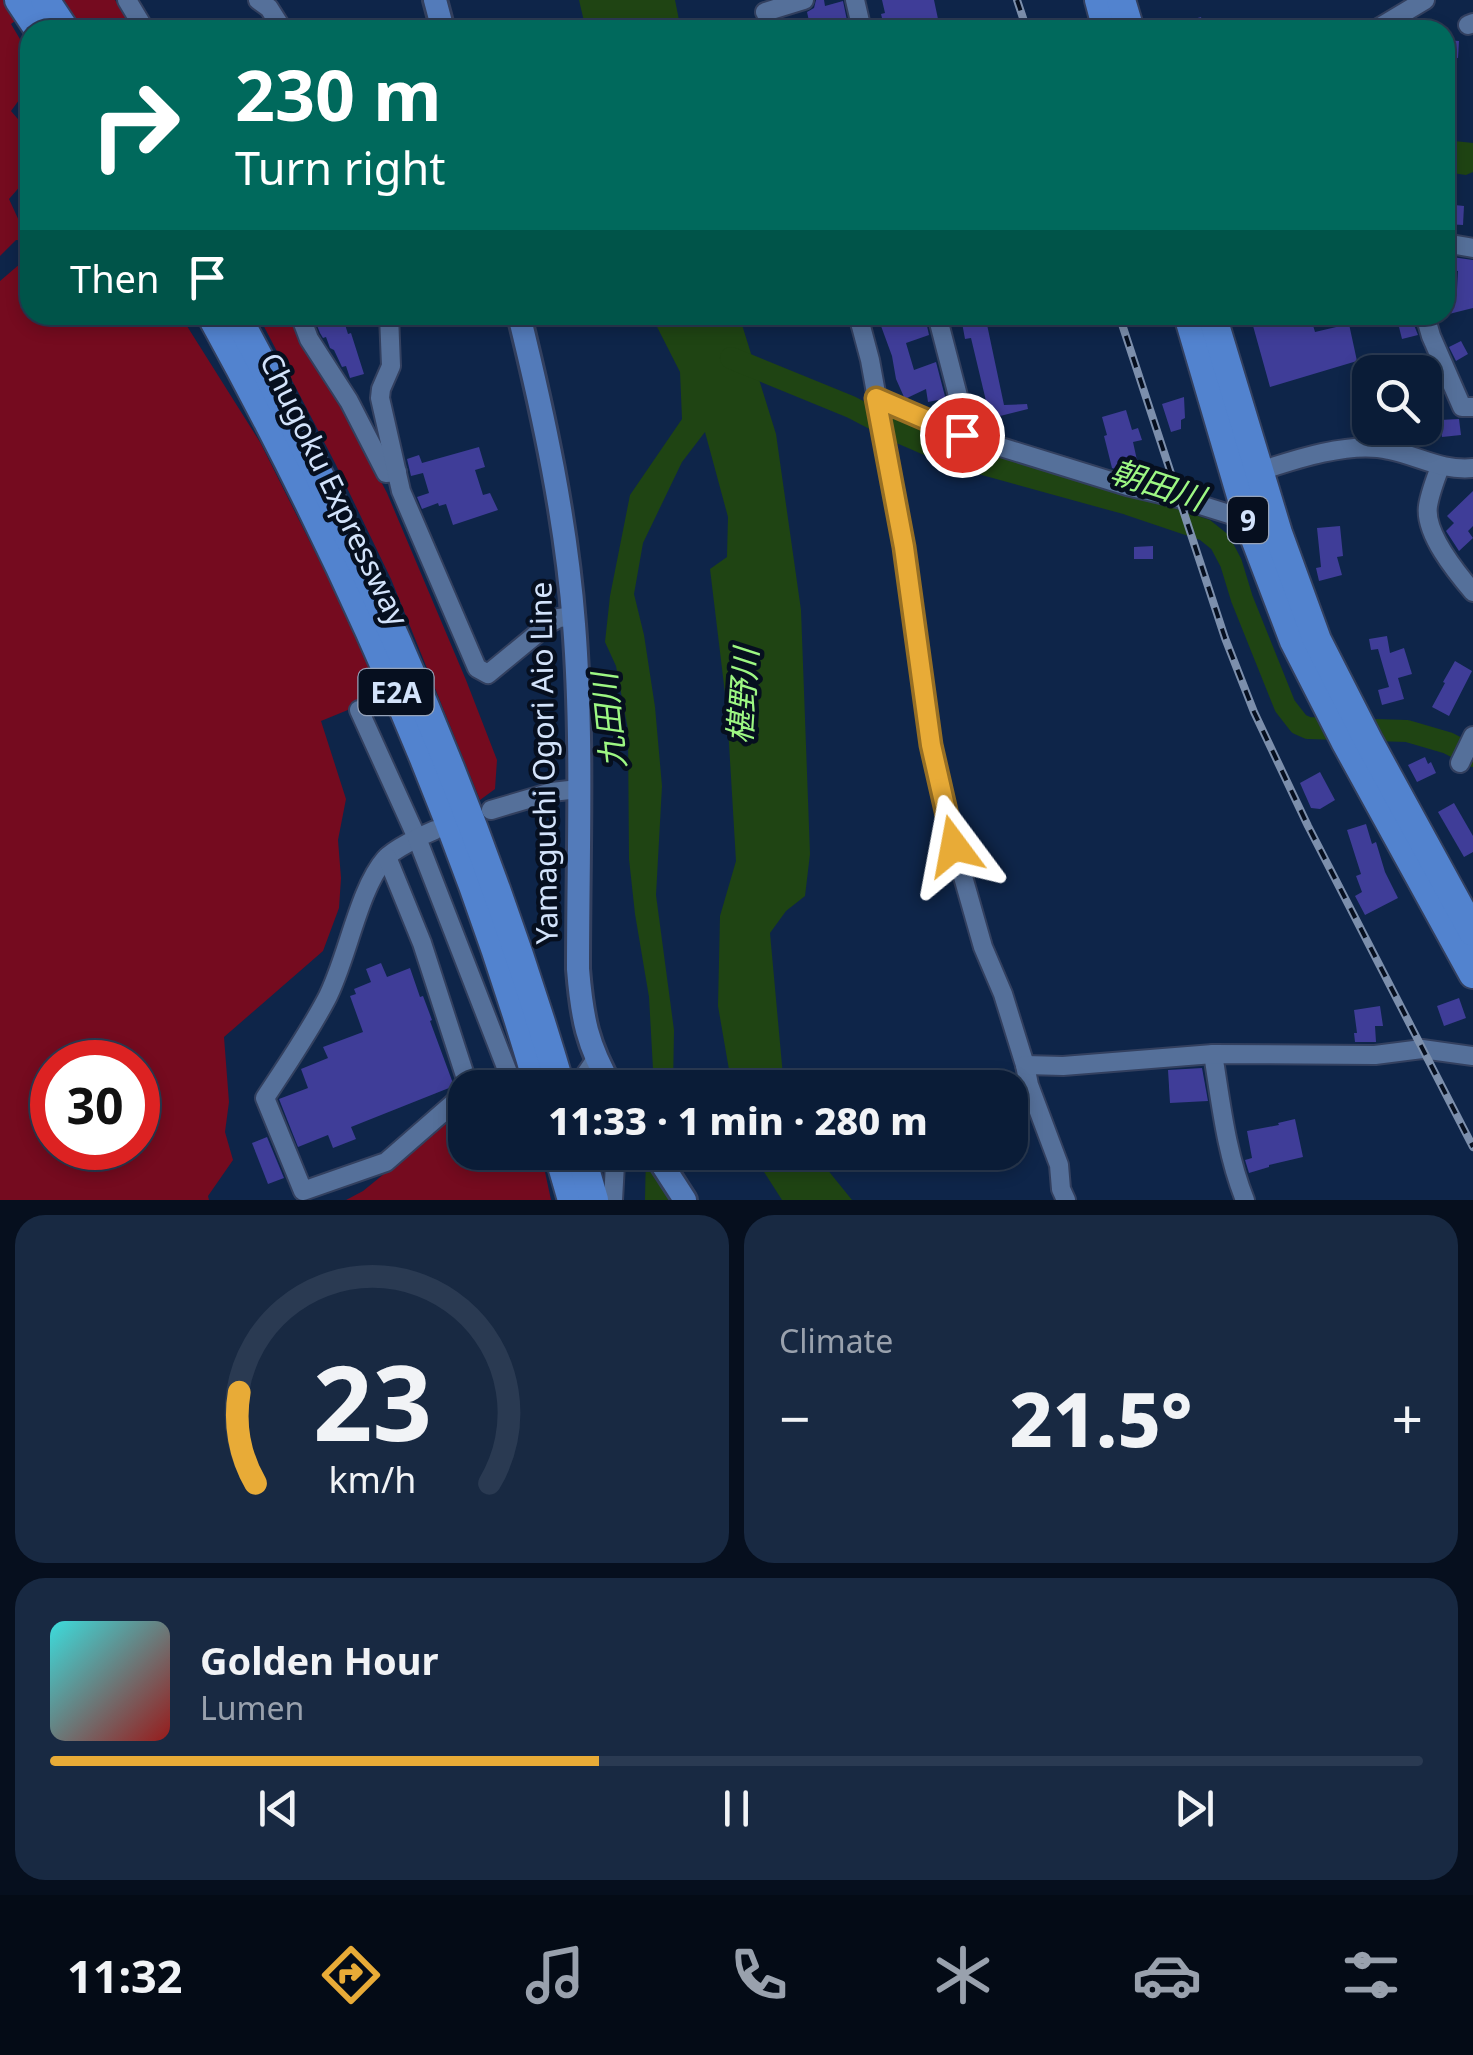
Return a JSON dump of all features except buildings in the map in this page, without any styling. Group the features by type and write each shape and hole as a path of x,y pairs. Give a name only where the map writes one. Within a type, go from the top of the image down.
{"highway":[{"name":"Chugoku Expressway","path":"217,325 332,548 406,714 483,914 534,1070"},
{"name":"Chugoku Expressway","path":"241,325 348,533 428,711 504,910 555,1070"},
{"name":"9","path":"1192,325 1248,476 1278,534 1350,728 1473,974"},
{"name":"9","path":"1214,325 1248,476 1248,520 1294,641 1473,932"},
{"path":"563,1170 572,1200"},
{"path":"585,1170 594,1200"}],"main road":[{"name":"Yamaguchi Ogori Aio Line","path":"520,325 544,420 568,557 577,689 578,969 587,1037 602,1070"},
{"path":"666,1170 685,1200"}],"street":[{"path":"258,0 277,20"},
{"path":"765,14 804,0"},
{"path":"1392,20 1425,0"},
{"path":"304,325 386,474 397,472"},
{"path":"389,325 391,366 380,398 401,490 477,668 488,674 550,622 574,616"},
{"path":"861,325 904,547 931,745 954,846 983,947 1003,994 1059,1166 1066,1200"},
{"path":"940,325 964,419 962,435"},
{"path":"1428,325 1462,407 1473,407"},
{"path":"877,403 962,435 1127,486 1211,503 1248,520"},
{"path":"1248,476 1341,449 1368,446 1440,467 1473,468"},
{"path":"1440,467 1427,510 1431,529 1473,592"},
{"path":"359,710 426,834 508,1070"},
{"path":"1460,764 1473,737"},
{"path":"491,810 578,788"},
{"path":"426,834 387,857 374,875 328,998 265,1098 303,1192 386,1162 448,1107"},
{"path":"387,857 422,943 461,1070"},
{"path":"1026,1065 1063,1066 1213,1054 1375,1055 1422,1050 1473,1056"},
{"path":"1213,1054 1226,1137 1245,1200"},
{"path":"588,1070 596,1059"},
{"path":"614,1200 615,1170"}],"shaded area":[{"path":"0,0 43,0 11,24 20,39 20,99 11,111 20,121 20,186 9,199 20,223 20,240 0,256"},
{"path":"62,0 115,0 127,20 76,20"},
{"path":"20,264 20,325 186,325 260,442 376,674 360,705 321,721 346,799 338,840 339,908 323,951 224,1037 229,1102 225,1132 233,1160 209,1200 0,1200 0,281"},
{"path":"263,325 297,325 307,354 344,411 387,493 497,760 495,789 480,800 391,579"},
{"path":"448,1122 448,1170 545,1170 551,1200 346,1200 363,1191"}],"water":[{"path":"579,0 675,0 679,20 584,20"},
{"path":"1455,141 1473,143 1473,172 1455,173"},
{"name":"椹野川","path":"656,325 742,325 776,434 801,610 810,854 805,896 786,911 770,933 782,1070 729,1070 718,1006 720,916 736,861 727,710 710,569 727,557 728,517 705,432 682,462 643,543 634,594 655,707 662,786 656,895 674,1030 673,1070 653,1070 649,997 629,859 628,730 616,666 605,642 630,495 682,419 680,372"},
{"path":"646,1170 671,1170 670,1200 645,1200"},
{"path":"763,1170 828,1170 852,1200 782,1200"}],"waterway":[{"name":"朝田川","path":"731,358 851,407 954,456 1128,504 1205,530 1220,542 1231,563 1285,706 1299,724 1308,728 1407,731 1448,743 1473,756"}],"railway":[{"path":"1017,0 1024,20"},
{"path":"1122,325 1225,638 1254,712 1308,826 1473,1147"}],"route":[{"path":"954,846 931,745 904,547 876,398 962,435"}],"water label":[{"name":"九田川","path":"608,721"}]}
